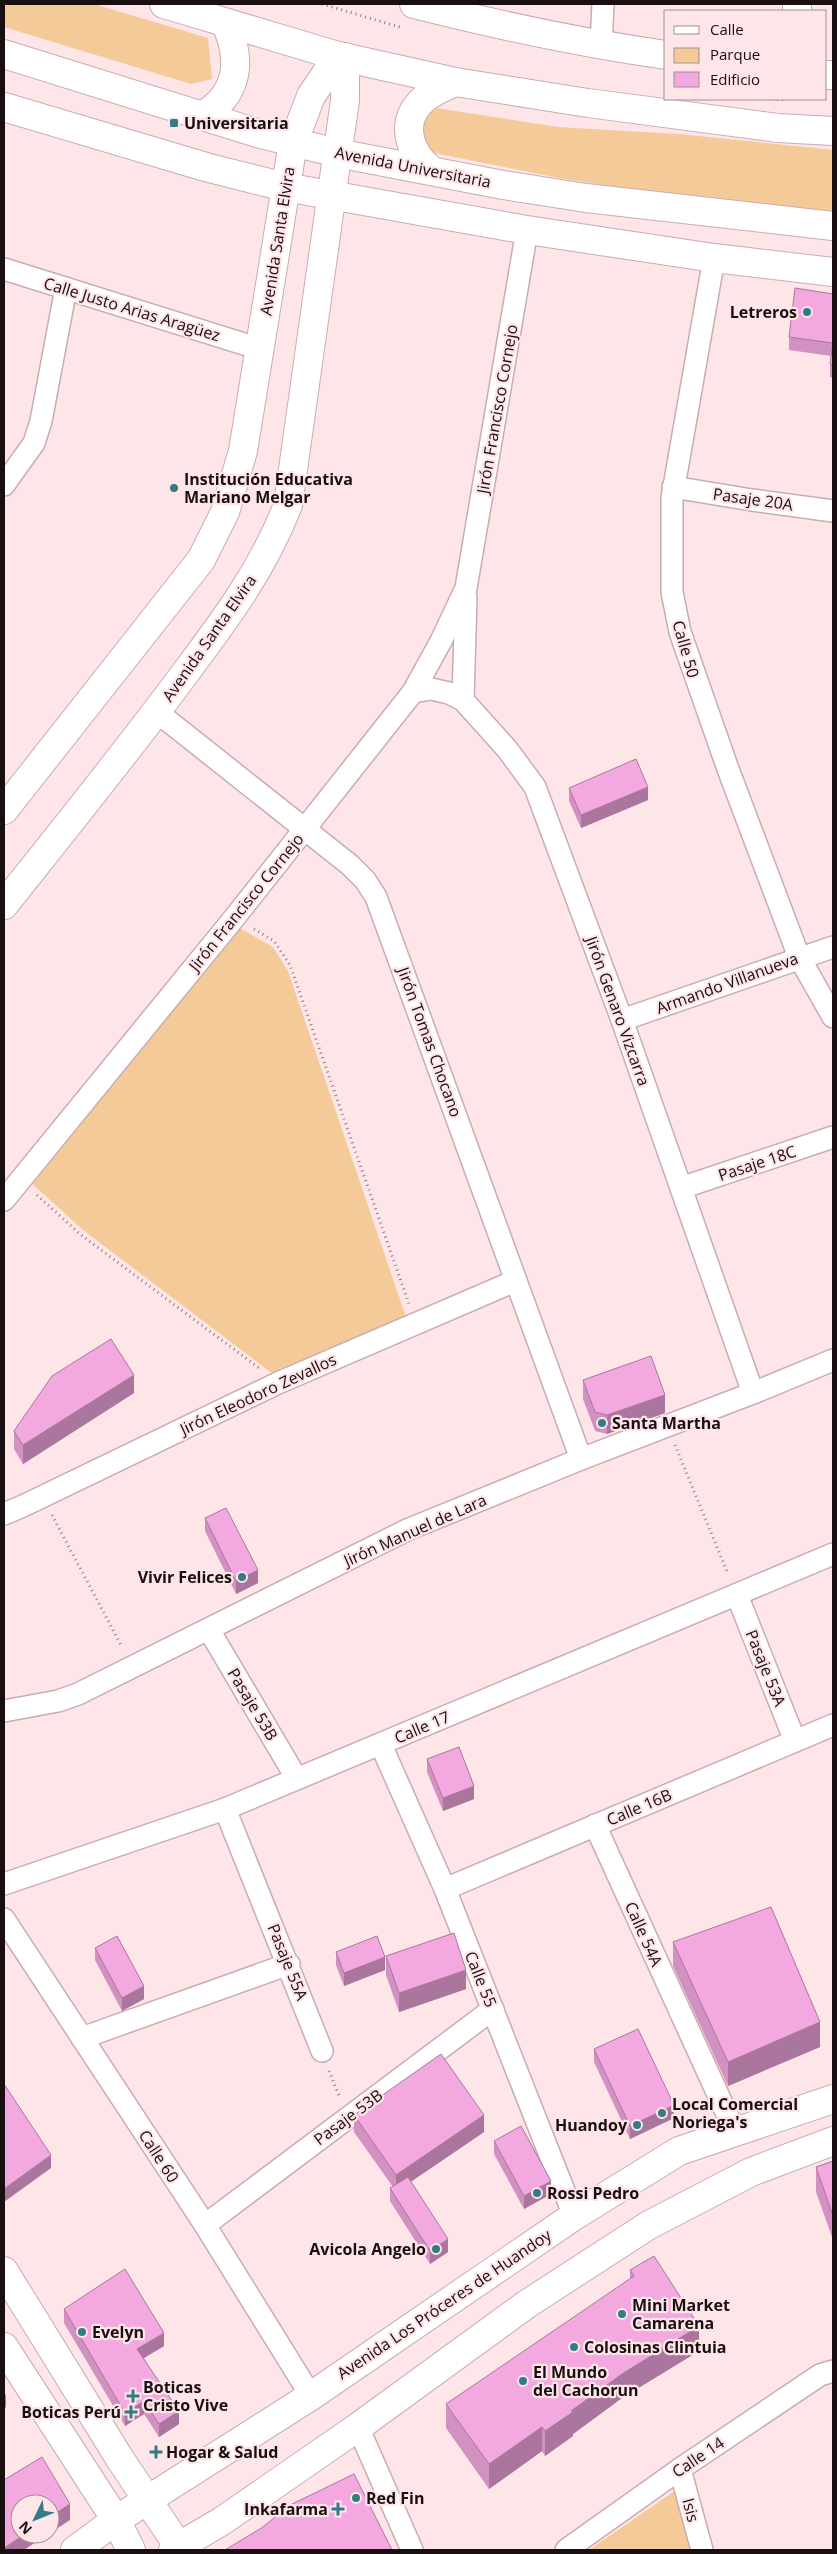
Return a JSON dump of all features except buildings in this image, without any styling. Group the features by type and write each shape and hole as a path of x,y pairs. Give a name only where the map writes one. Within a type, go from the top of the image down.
{"main road":[{"path":"164,4 223,16 342,57 456,82 588,103 778,128 833,131"},
{"path":"414,4 498,25 601,46 664,55"},
{"path":"202,116 214,109 224,97 232,84 236,69 236,54 223,16"},
{"name":"Avenida Universitaria","path":"4,54 202,116 293,143 337,153 503,185 586,198 833,226"},
{"name":"Avenida Santa Elvira","path":"4,810 201,560 225,512 243,451 293,143 311,96 342,57"},
{"name":"Avenida Santa Elvira","path":"4,905 157,712 242,597 274,541 288,505 329,221 330,195 345,100 342,57"},
{"path":"431,170 420,161 412,149 408,136 410,122 415,109 424,99 456,82"},
{"path":"4,107 209,168 285,187 527,230 714,258 833,272"},
{"name":"Avenida Los Próceres de Huandoy","path":"75,2550 116,2520 312,2396 574,2216 679,2151 736,2134 833,2099"},
{"path":"4,2271 178,2549 222,2521 358,2427 527,2304 649,2225 751,2172 833,2141"},
{"path":"4,2348 116,2520 131,2550"}],"street":[{"path":"601,46 603,4"},
{"name":"Jirón Francisco Cornejo","path":"463,700 466,588 527,230"},
{"name":"Calle 50","path":"714,258 673,487 671,517 672,592 680,632 697,685 799,957 833,1017"},
{"name":"Calle Justo Arias Aragüez","path":"4,269 260,349"},
{"path":"4,485 34,443 41,421 66,288"},
{"name":"Pasaje 20A","path":"673,487 833,511"},
{"name":"Jirón Francisco Cornejo","path":"4,1200 235,917 413,692 441,641 466,588"},
{"name":"Jirón Genaro Vizcarra","path":"413,692 431,689 449,693 463,700 507,749 534,787 622,1020 753,1393"},
{"name":"Jirón Tomas Chocano","path":"157,712 350,865 365,880 376,897 580,1459"},
{"name":"Armando Villanueva","path":"622,1020 799,957 833,947"},
{"name":"Pasaje 18C","path":"680,1188 833,1137"},
{"name":"Jirón Eleodoro Zevallos","path":"4,1514 278,1383 515,1281"},
{"name":"Jirón Manuel de Lara","path":"4,1711 58,1701 78,1694 407,1530 580,1459 753,1393 833,1360"},
{"name":"Calle 17","path":"4,1884 225,1809 833,1554"},
{"name":"Pasaje 53A","path":"737,1595 795,1741"},
{"name":"Pasaje 53B","path":"209,1630 297,1779"},
{"name":"Calle 16B","path":"445,1889 833,1725"},
{"name":"Calle 55","path":"380,1745 445,1889 574,2216"},
{"name":"Pasaje 55A","path":"225,1809 289,1964 322,2051"},
{"name":"Calle 54A","path":"595,1825 736,2134"},
{"name":"Calle 60","path":"4,1919 204,2225 312,2396"},
{"path":"82,2038 289,1964"},
{"name":"Pasaje 53B","path":"204,2225 493,2009"},
{"name":"Calle 14","path":"566,2550 680,2469 820,2376 833,2371"},
{"path":"358,2427 412,2550"},
{"name":"Isis","path":"680,2469 702,2550"}],"path":[{"path":"235,917 274,941 290,965 415,1324"},
{"path":"20,1180 81,1235 278,1383"},
{"path":"667,1426 737,1595"},
{"path":"42,1497 133,1667"},
{"path":"322,2051 341,2100 354,2113"}],"green space":[{"path":"4,4 94,4 208,38 212,79 191,84 4,27"},
{"path":"430,107 558,127 679,134 833,150 833,213 690,198 559,178 424,151 417,118"},
{"path":"236,926 273,947 288,971 406,1317 273,1374 83,1230 27,1179"},
{"path":"676,2490 691,2550 589,2550"}],"place":[{"name":"Universitaria","path":"174,123"},
{"name":"Letreros","path":"807,312"},
{"name":"Institución Educativa Mariano Melgar","path":"174,488"},
{"name":"Santa Martha","path":"602,1423"},
{"name":"Vivir Felices","path":"242,1577"},
{"name":"Local Comercial Noriega's","path":"662,2113"},
{"name":"Huandoy","path":"637,2125"},
{"name":"Rossi Pedro","path":"537,2193"},
{"name":"Avicola Angelo","path":"436,2249"},
{"name":"Mini Market Camarena","path":"622,2314"},
{"name":"Evelyn","path":"82,2332"},
{"name":"Colosinas Clintuia","path":"574,2347"},
{"name":"El Mundo del Cachorun","path":"523,2381"},
{"name":"Boticas Cristo Vive","path":"133,2396"},
{"name":"Boticas Perú","path":"131,2412"},
{"name":"Hogar & Salud","path":"156,2452"},
{"name":"Red Fin","path":"356,2498"},
{"name":"Inkafarma","path":"338,2509"}]}
